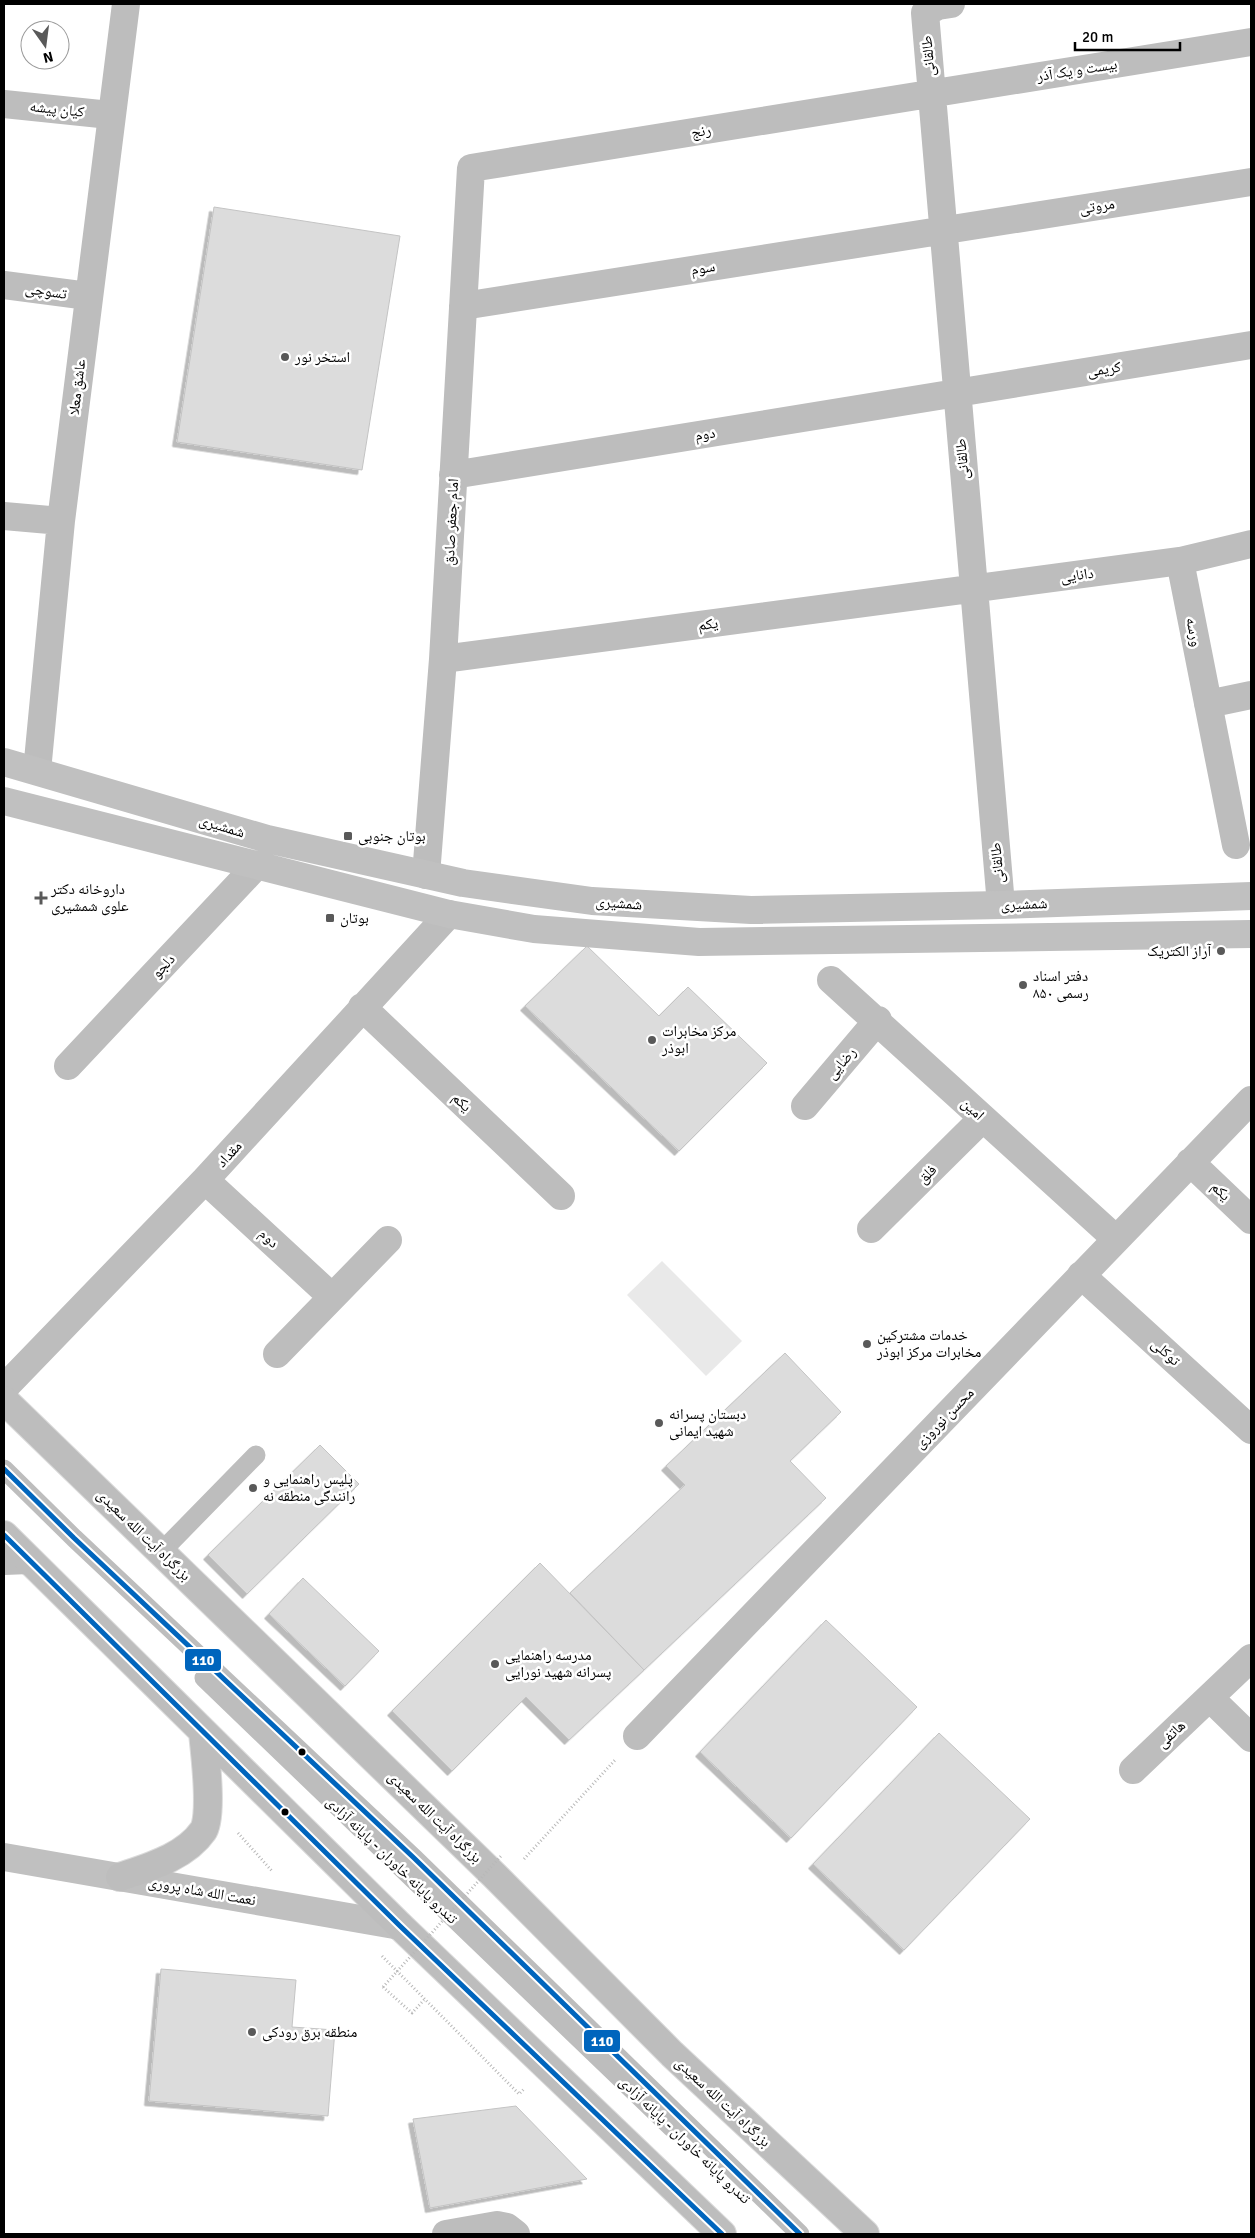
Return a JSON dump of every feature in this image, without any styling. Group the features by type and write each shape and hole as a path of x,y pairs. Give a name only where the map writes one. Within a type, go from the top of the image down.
{"main road":[{"name":"عاشق معلا","path":"37,770 61,520 110,115 126,4"},
{"name":"طالقانی","path":"951,4 938,6 925,13 1001,905"},
{"name":"بیست و یک آذر","path":"931,94 1251,42"},
{"name":"رنج","path":"471,168 931,94"},
{"name":"کیان پیشه","path":"4,104 110,115"},
{"name":"امام جعفر صادق","path":"426,875 443,659 471,168"},
{"name":"مروتی","path":"943,231 1251,182"},
{"name":"سوم","path":"463,306 943,231"},
{"name":"تسوچی","path":"4,285 88,296"},
{"name":"کریمی","path":"957,393 1251,345"},
{"name":"دوم","path":"454,475 957,393"},
{"path":"4,516 61,520"},
{"name":"دانایی","path":"974,588 1180,561 1251,544"},
{"name":"ورسه","path":"1180,561 1236,845"},
{"name":"یکم","path":"443,659 974,588"},
{"path":"1208,704 1251,695"},
{"name":"شمشیری","path":"4,762 37,770 267,839 463,883 592,902 751,910 1001,905 1251,896"},
{"path":"32,808 37,770"},
{"name":"شمشیری","path":"4,801 449,914 534,929 699,942 1251,934"},
{"path":"257,865 267,839"},
{"name":"دلجو","path":"68,1066 257,865"},
{"path":"418,906 426,875"},
{"path":"449,914 463,883"},
{"path":"1001,905 1001,939"},
{"name":"مقداد","path":"4,1388 205,1180 449,914"},
{"name":"امین","path":"831,980 878,1020 1116,1239"},
{"name":"یکم","path":"362,1007 562,1196"},
{"name":"رضایی","path":"805,1106 878,1020"},
{"name":"محسن نوروزی","path":"637,1736 1251,1100"},
{"name":"فلق","path":"871,1229 984,1118"},
{"name":"یکم","path":"1190,1162 1251,1220"},
{"name":"دوم","path":"205,1180 332,1297"},
{"path":"277,1354 388,1240"},
{"name":"توکلی","path":"1081,1275 1251,1430"},
{"name":"بزرگراه آیت الله سعیدی","path":"4,1400 502,1883 672,2054 865,2234"},
{"path":"4,1535 16,1560 204,1733 400,1926 722,2234"},
{"name":"هاتفی","path":"1133,1770 1251,1658"},
{"path":"1210,1698 1251,1738"},
{"path":"120,1877 159,1863 185,1849 204,1830 208,1799 204,1733"},
{"name":"نعمت الله شاه پروری","path":"4,1856 400,1926"},
{"path":"446,2234 497,2225 507,2227 516,2234"}],"lane":[{"path":"162,1552 256,1455"},
{"path":"4,1469 74,1538 414,1858 800,2234"},
{"name":"تندرو پایانه خاوران - پایانه آزادی","path":"4,1484 400,1869 783,2234"}],"path":[{"path":"502,1883 637,1736"},
{"path":"208,1799 274,1873"},
{"path":"424,2000 412,2013 383,1987 501,1856"}],"shaded area":[{"path":"662,1261 742,1341 706,1376 627,1295"}],"building":[{"name":"استخر نور","path":"214,207 400,236 362,470 177,442"},
{"name":"مرکز مخابرات ابوذر","path":"587,946 659,1016 688,987 767,1063 679,1151 525,1006"},
{"path":"785,1353 841,1412 790,1461 826,1498 644,1670 570,1593 685,1485 666,1466"},
{"path":"320,1445 359,1484 247,1594 208,1555"},
{"path":"540,1563 644,1670 569,1740 526,1697 452,1771 392,1711"},
{"path":"303,1578 379,1651 345,1686 269,1614"},
{"path":"826,1620 917,1707 791,1838 700,1752"},
{"path":"939,1733 1030,1819 904,1950 813,1864"},
{"path":"161,1969 296,1980 292,2027 335,2030 328,2116 149,2101"},
{"path":"516,2106 587,2179 430,2208 413,2119"}],"transit line":[{"name":"110","path":"4,1469 74,1538 414,1858 800,2234"},
{"name":"110","path":"4,1535 400,1926 722,2234"}],"place":[{"name":"استخر نور","path":"285,357"},
{"name":"بوتان جنوبی","path":"348,836"},
{"name":"داروخانه دکتر علوی شمشیری","path":"41,898"},
{"name":"بوتان","path":"330,918"},
{"name":"آراز الکتریک","path":"1221,951"},
{"name":"دفتر اسناد رسمی ۸۵۰","path":"1023,985"},
{"name":"مرکز مخابرات ابوذر","path":"652,1040"},
{"name":"خدمات مشترکین مخابرات مرکز ابوذر","path":"867,1344"},
{"name":"دبستان پسرانه شهید ایمانی","path":"659,1423"},
{"name":"پلیس راهنمایی و رانندگی منطقه نه","path":"253,1488"},
{"name":"مدرسه راهنمایی پسرانه شهید نورایی","path":"495,1664"},
{"name":"منطقه برق رودکی","path":"252,2032"}]}
